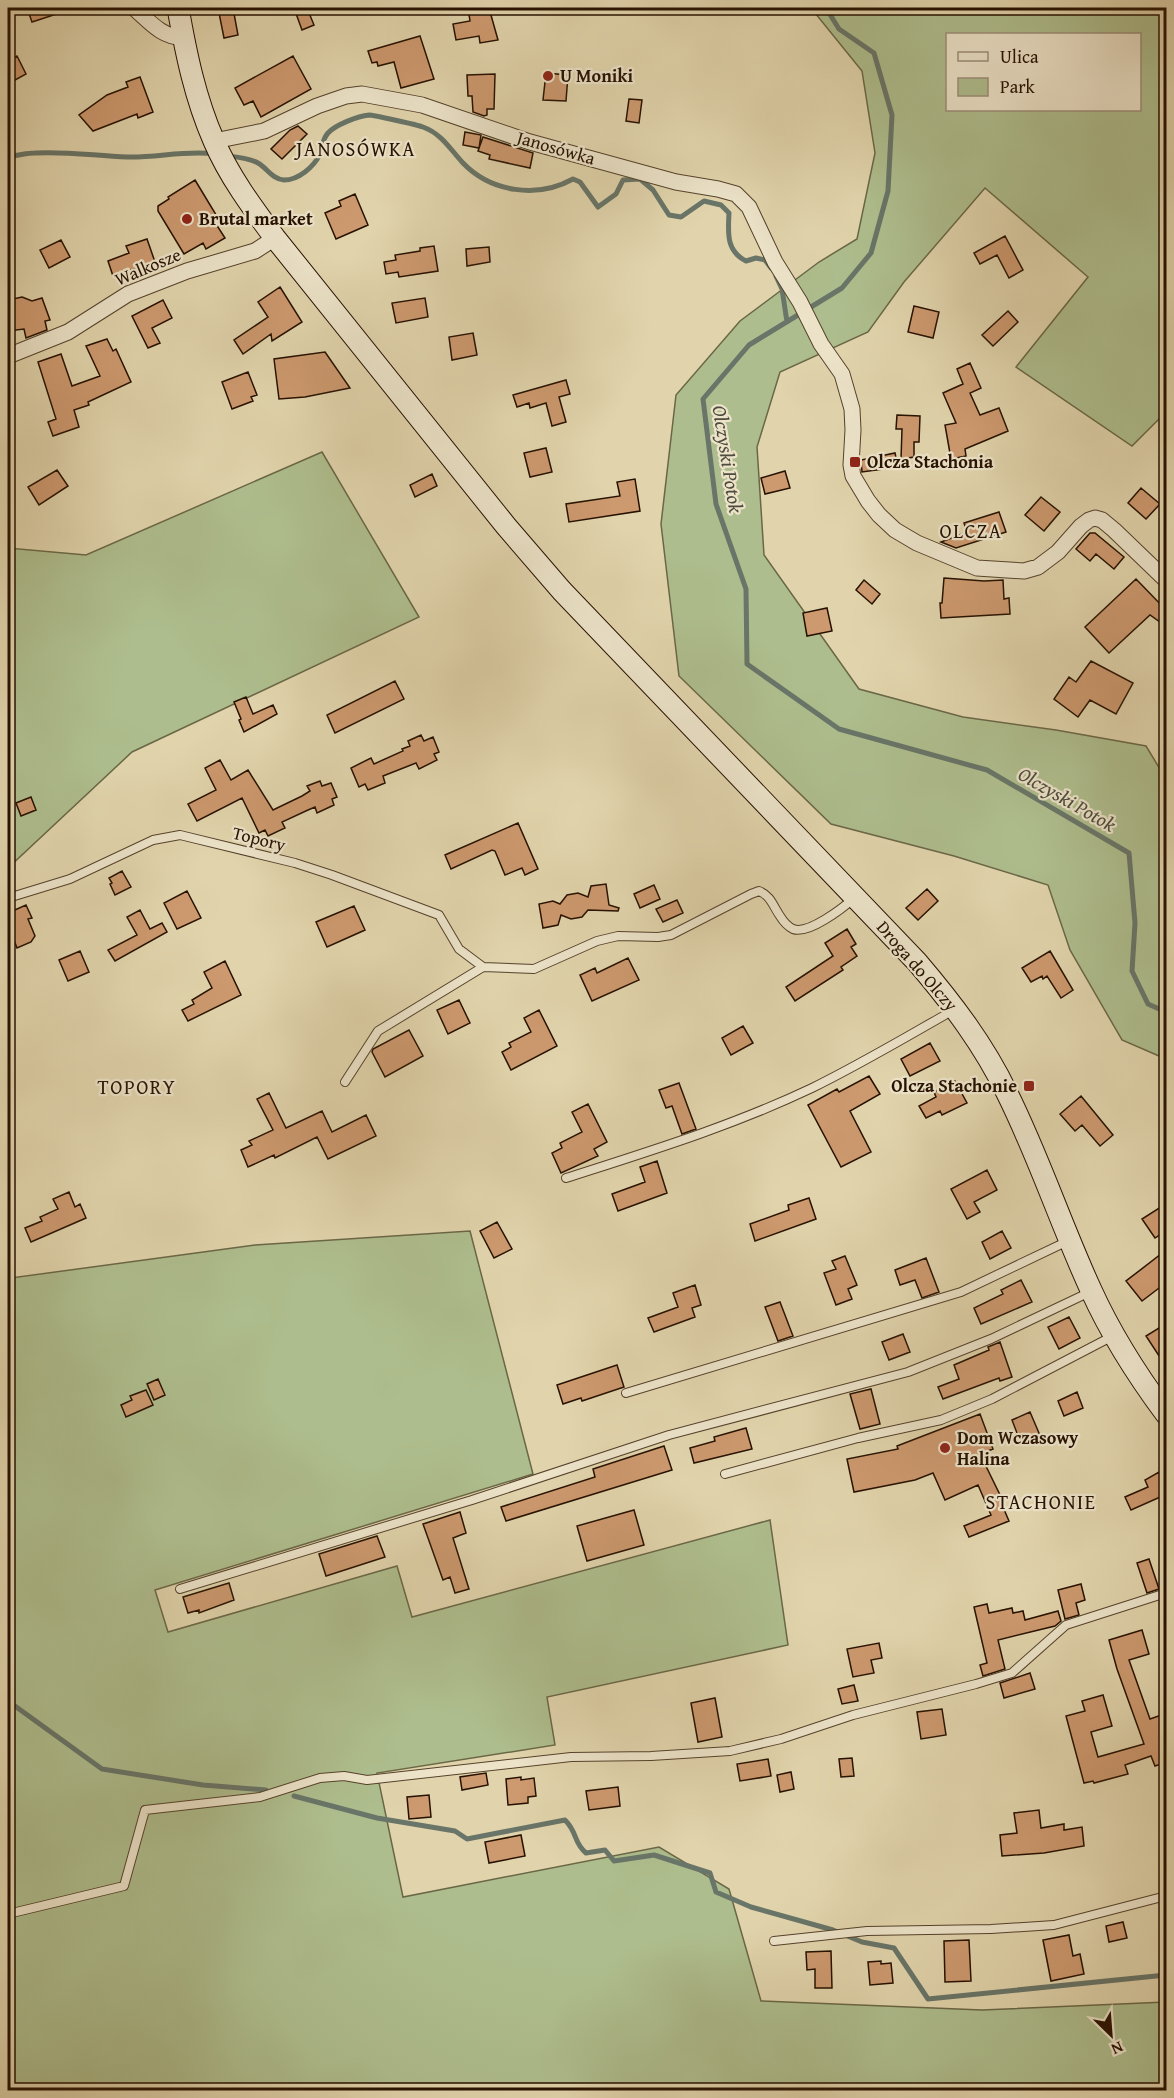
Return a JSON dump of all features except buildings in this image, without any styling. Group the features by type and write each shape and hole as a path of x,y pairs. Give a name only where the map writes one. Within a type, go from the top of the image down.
{"street":[{"path":"134,8 159,31 172,38 183,37"},
{"path":"178,8 198,99 214,141 237,184 275,238"},
{"name":"Janosówka","path":"214,141 264,131 295,115 346,96 362,94 422,105 530,142 676,182 736,194 749,207 775,262 800,302 821,344 842,374 850,398 854,430 851,465 853,476 858,488 879,515 895,530 917,543 977,568 1024,571 1038,567 1058,552 1081,525 1095,518 1102,520 1114,530 1167,580"},
{"name":"Walkosze","path":"8,356 68,332 128,294 187,271 255,251 275,238"},
{"name":"Droga do Olczy","path":"275,238 506,526 562,591 917,962 954,1007 983,1050 1007,1092 1091,1291 1114,1336 1138,1375 1167,1414"}],"lane":[{"name":"Topory","path":"8,898 70,879 153,840 180,835 314,869 439,915 459,949 483,967"},
{"path":"345,1082 378,1031 483,967 534,969 597,941 618,936 641,938 670,935 759,891 770,898 787,925 799,930 822,921 855,897"},
{"path":"566,1178 694,1137 773,1105 870,1057 945,1015 954,1007"},
{"path":"626,1393 961,1292 1069,1240"},
{"path":"180,1589 472,1500 669,1435 908,1372 991,1338 1091,1291"},
{"path":"725,1474 858,1438 941,1420 992,1399 1114,1336"},
{"path":"8,1914 124,1886 145,1810 260,1797 320,1778 344,1776 367,1780 571,1757 651,1756 730,1751 781,1739 853,1715 1012,1673 1066,1625 1167,1593"},
{"path":"774,1941 867,1931 991,1929 1054,1924 1167,1896"}],"green space":[{"path":"811,8 1166,8 1166,412 1132,446 1016,367 1088,277 985,188 904,282 868,332 780,372 757,447 764,555 859,689 963,717 1146,746 1166,779 1166,1059 1122,1040 1070,950 1048,885 954,856 831,824 679,676 661,524 676,395 740,321 819,262 857,239 875,153 862,71"},
{"path":"322,452 419,617 132,752 8,868 8,548 86,555"},
{"path":"470,1231 533,1474 155,1590 168,1632 397,1566 412,1617 770,1520 788,1645 547,1697 555,1745 377,1773 403,1897 659,1847 729,1889 761,2001 982,2010 1166,2002 1166,2090 8,2090 8,1272 11,1278 255,1245"}],"waterway":[{"name":"Olczyski Potok","path":"826,8 839,29 874,53 892,115 888,191 871,253 842,288 749,345 703,399 716,504 746,589 747,664 839,729 987,770 1129,853 1135,923 1132,971 1148,1004 1166,1012"},
{"path":"227,156 254,161 276,178 289,179 300,175 314,164 320,154 324,139 331,130 341,124 369,115 430,130 441,138 474,173 501,186 515,189 545,189 573,179 580,182 598,207 616,194 623,180 640,179 653,190 669,215 681,217 704,201 721,205 729,213 730,241 735,252 746,261 756,258 765,260 771,268"},
{"path":"8,156 32,153 127,157 215,154"},
{"path":"776,276 782,289 787,322"},
{"path":"8,1701 102,1769 203,1785 266,1790"},
{"path":"294,1796 377,1818 455,1831 467,1839 565,1820 586,1853 605,1850 614,1861 654,1855 710,1873 716,1892 751,1907 833,1930 862,1942 894,1948 928,1999 1166,1975"}],"place":[{"name":"U Moniki","path":"548,76"},
{"name":"Brutal market","path":"187,219"},
{"name":"Olcza Stachonia","path":"855,462"},
{"name":"Olcza Stachonie","path":"1029,1086"},
{"name":"Dom Wczasowy Halina","path":"945,1448"}],"district":[{"name":"JANOSÓWKA","path":"356,149"},
{"name":"OLCZA","path":"971,531"},
{"name":"TOPORY","path":"137,1087"},
{"name":"STACHONIE","path":"1041,1502"}]}
